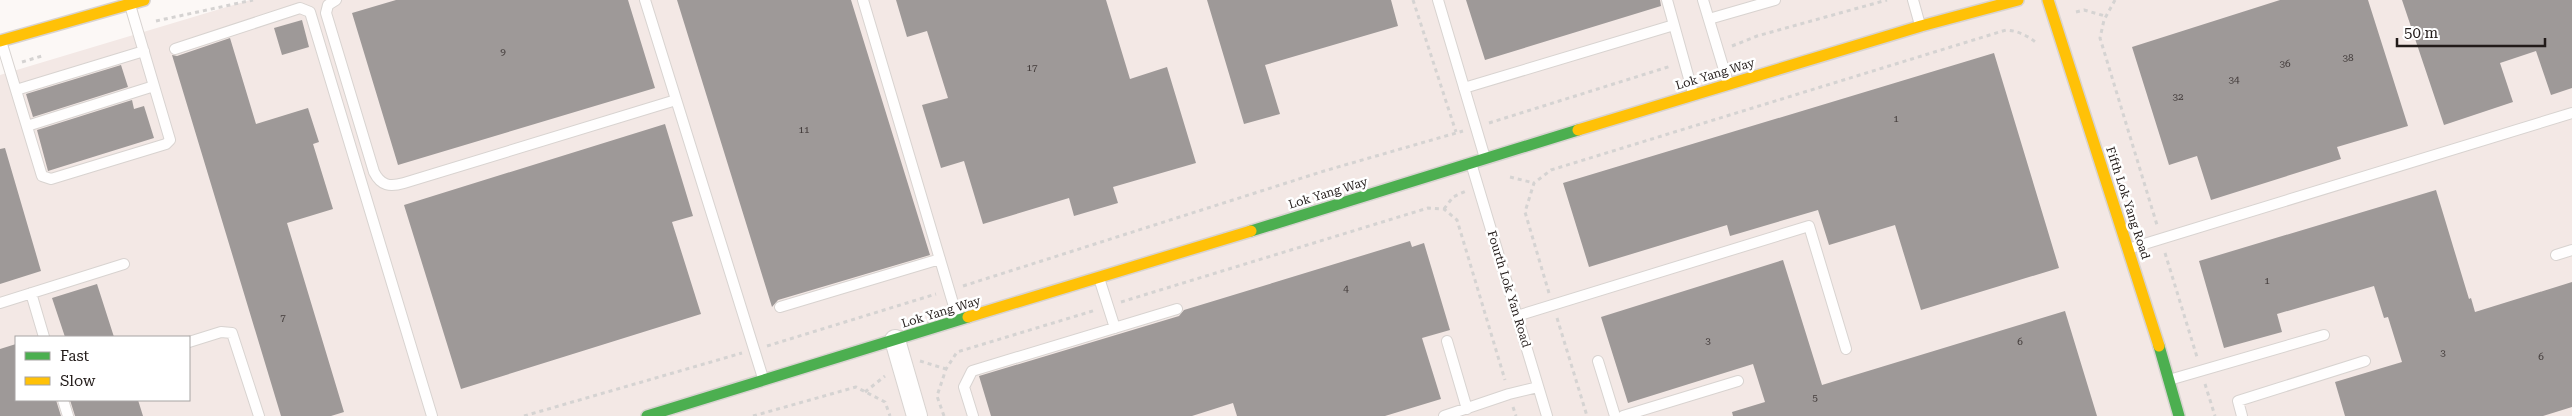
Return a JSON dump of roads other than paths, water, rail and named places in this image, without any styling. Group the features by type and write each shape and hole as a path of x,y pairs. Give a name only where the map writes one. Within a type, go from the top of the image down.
{"street":[{"path":"0,41 144,0"},
{"name":"Lok Yang Way","path":"647,416 1485,158 1921,26 2018,0"},
{"name":"Fifth Lok Yang Road","path":"2048,0 2128,249 2179,416"},
{"path":"895,340 917,416"}],"lane":[{"path":"336,0 328,5 326,13 374,172 382,183 388,185 414,180 676,100"},
{"path":"645,0 764,380"},
{"path":"863,0 958,320"},
{"path":"1438,0 1485,158"},
{"path":"1667,0 1693,95"},
{"path":"1703,0 1729,84"},
{"path":"1709,19 1775,0"},
{"path":"1913,0 1921,26"},
{"path":"0,41 42,176 48,179 166,144 170,137 129,4"},
{"path":"175,49 300,8 310,12 432,416"},
{"path":"1464,88 1674,25"},
{"path":"16,90 144,52"},
{"path":"27,126 154,86"},
{"path":"2128,249 2572,113"},
{"name":"Fourth Lok Yan Road","path":"1470,163 1547,416"},
{"path":"1517,316 1809,226 1846,349"},
{"path":"2556,255 2572,250"},
{"path":"780,307 940,258"},
{"path":"0,303 124,264"},
{"path":"1099,277 1115,328"},
{"path":"31,293 44,336"},
{"path":"973,416 964,387 972,371 1177,309"},
{"path":"190,342 221,332 232,333 259,416"},
{"path":"2169,380 2324,335"},
{"path":"1447,341 1466,409"},
{"path":"1598,361 1615,416"},
{"path":"2242,416 2238,401 2365,361"},
{"path":"1623,416 1738,381"},
{"path":"1444,416 1509,394 1538,387"},
{"path":"63,401 68,416"}]}
